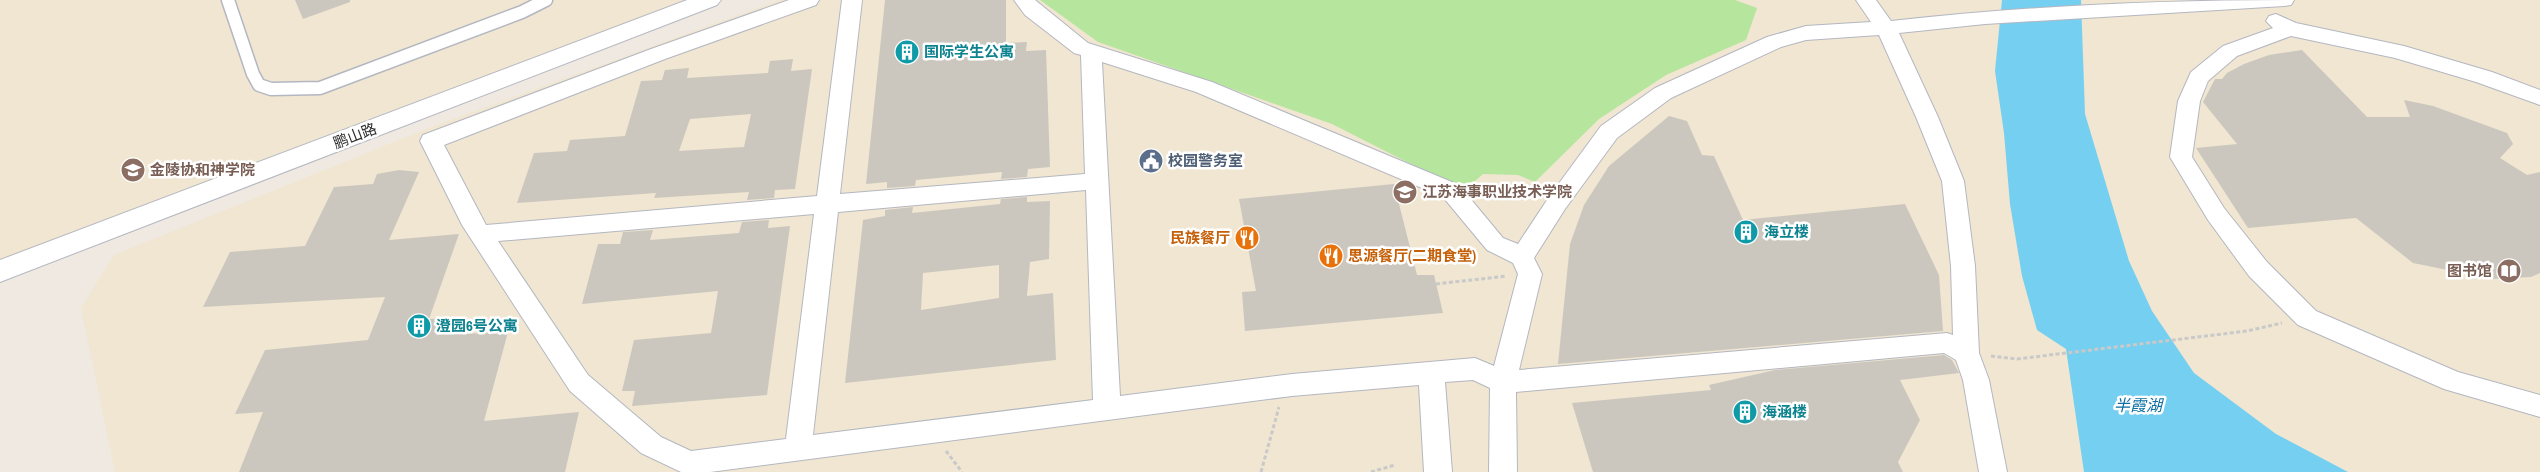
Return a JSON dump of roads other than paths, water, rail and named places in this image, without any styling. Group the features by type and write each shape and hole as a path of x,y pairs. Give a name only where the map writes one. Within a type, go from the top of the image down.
{"street":[{"path":"809,0 658,54 431,141 480,234 579,383 651,445 687,467 798,447 1284,386 1475,368 1503,382 1946,343 1966,353"},
{"path":"798,447 852,0"},
{"path":"1024,0 1032,10 1081,48 1204,87 1450,191 1495,244 1526,266"},
{"path":"1866,0 1886,28 1927,117 1953,181 1964,266 1966,353 1976,380 1993,472"},
{"path":"2280,0 2290,29"},
{"path":"1503,472 1503,382 1526,266 1557,203 1609,132 1663,93 1764,46 1806,33 1886,28 1985,17 2284,0"},
{"name":"鹏山路","path":"0,271 705,1"},
{"path":"2245,1 2290,29 2396,51 2484,77 2540,98"},
{"path":"2290,29 2230,51 2199,77 2190,101 2181,157 2216,214 2258,269 2307,318 2453,381 2540,406"},
{"path":"1091,51 1107,409"},
{"path":"480,234 1097,181"},
{"path":"1430,373 1438,472"}],"lane":[{"path":"228,0 259,84 271,89 292,90 320,88 356,76 522,12 546,0"}],"water":[{"name":"半霞湖","path":"2002,0 2081,0 2085,114 2129,261 2152,311 2194,373 2276,434 2348,472 2084,472 2066,349 2037,330 2022,276 2010,204 2004,133 1995,71"}],"place":[{"name":"国际学生公寓","path":"907,52"},
{"name":"校园警务室","path":"1151,161"},
{"name":"金陵协和神学院","path":"133,170"},
{"name":"江苏海事职业技术学院","path":"1405,192"},
{"name":"海立楼","path":"1746,232"},
{"name":"民族餐厅","path":"1247,238"},
{"name":"思源餐厅(二期食堂)","path":"1331,256"},
{"name":"图书馆","path":"2509,271"},
{"name":"澄园6号公寓","path":"419,326"},
{"name":"海涵楼","path":"1745,412"}]}
